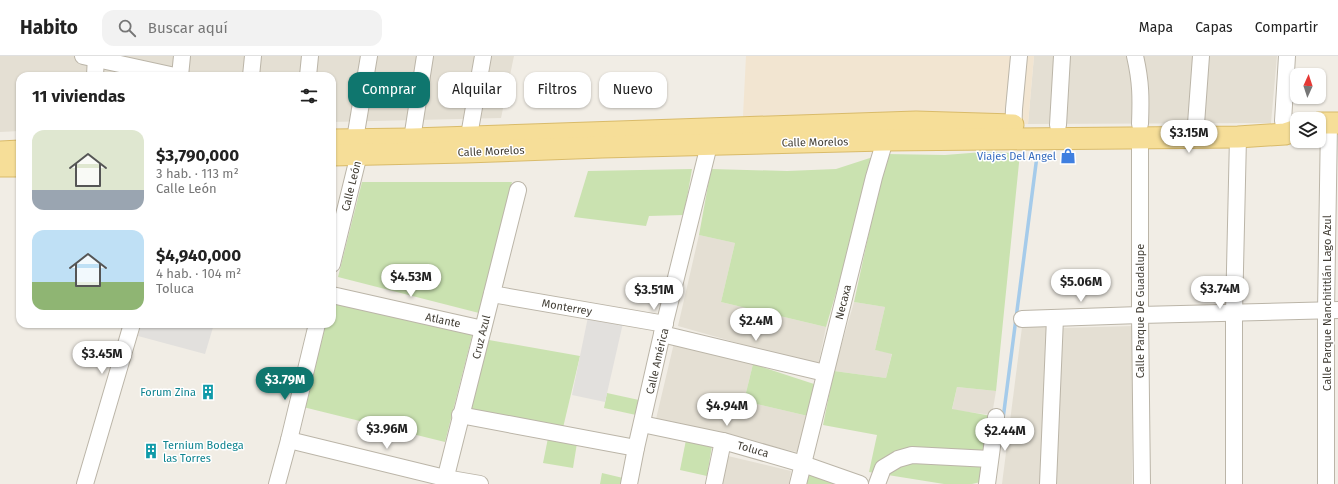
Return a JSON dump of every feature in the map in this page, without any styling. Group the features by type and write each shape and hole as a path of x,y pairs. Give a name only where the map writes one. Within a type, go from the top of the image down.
{"main road":[{"name":"Calle Morelos","path":"336,141 357,147 467,144 916,122 1013,131 1140,131 1196,124 1290,124"},
{"name":"Calle Morelos","path":"336,154 357,147 412,139 467,144 602,147 885,140 1013,131 1058,125 1238,137 1284,134 1290,126"},
{"path":"0,152 16,151"},
{"path":"0,166 16,166"}],"street":[{"path":"180,72 182,56"},
{"path":"251,72 253,56"},
{"path":"308,72 310,56"},
{"name":"Calle León","path":"336,245 357,147 369,56"},
{"path":"412,139 425,56"},
{"path":"467,144 483,56"},
{"path":"1013,131 1019,56"},
{"path":"1058,125 1062,56"},
{"name":"Calle Parque De Guadalupe","path":"1135,56 1140,77 1141,98 1140,315 1142,484"},
{"path":"1196,124 1201,56"},
{"path":"1287,56 1291,112"},
{"path":"94,72 92,57 158,72"},
{"name":"Calle Parque Nanchititlán Lago Azul","path":"1326,484 1332,311 1329,123"},
{"path":"1234,484 1234,313 1238,137"},
{"name":"Necaxa","path":"798,484 874,176 885,140"},
{"name":"Calle América","path":"629,484 664,329 709,145"},
{"name":"Cruz Azul","path":"444,481 518,190"},
{"name":"Monterrey","path":"492,294 664,329 825,372"},
{"name":"Atlante","path":"336,296 483,329"},
{"path":"1022,319 1332,311"},
{"path":"1048,484 1054,318"},
{"path":"85,484 131,328"},
{"path":"277,484 290,440 317,328"},
{"path":"460,415 636,448"},
{"path":"987,484 996,417"},
{"name":"Toluca","path":"642,424 723,441 803,464 860,484"},
{"path":"290,440 444,481 480,484"},
{"path":"714,484 723,441"},
{"path":"877,484 883,468 898,459 912,455 990,459"}],"shaded area":[{"path":"0,56 514,56 511,72 438,72 438,108 503,108 501,118 336,122 336,72 16,72 16,131 0,132"},
{"path":"746,56 1034,56 1028,124 743,116"},
{"path":"1034,56 1277,56 1271,123 1028,124"},
{"path":"699,235 735,243 721,302 826,327 818,366 678,326"},
{"path":"854,302 885,307 875,350 892,353 886,378 834,371"},
{"path":"588,317 623,323 605,402 572,395"},
{"path":"1048,326 1044,484 1002,484 1022,327"},
{"path":"1133,326 1132,484 1055,484 1060,328"},
{"path":"140,328 213,328 205,354 138,336"},
{"path":"674,343 753,364 744,401 808,416 801,453 656,419"},
{"path":"957,387 996,391 992,415 952,410"},
{"path":"728,456 791,471 789,484 722,484"}],"green space":[{"path":"983,152 1020,153 996,391 957,387 952,409 992,416 989,480 972,484 944,484 869,472 877,435 823,425 834,371 886,378 892,354 875,350 885,307 854,302 886,154 945,155"},
{"path":"876,156 826,327 721,302 735,243 699,235 711,169 787,171 836,169"},
{"path":"692,169 684,215 649,216 646,226 574,217 588,171"},
{"path":"362,182 512,182 479,313 338,277"},
{"path":"336,304 473,332 445,442 303,407 323,328 336,328"},
{"path":"489,340 580,356 562,432 470,409"},
{"path":"753,364 814,384 808,416 744,401"},
{"path":"607,393 639,400 636,415 604,408"},
{"path":"548,438 577,443 573,468 543,463"},
{"path":"686,440 712,446 707,476 680,470"},
{"path":"602,473 623,478 622,484 600,484"},
{"path":"808,474 843,484 805,484"}],"waterway":[{"path":"1003,419 1037,156"}],"place":[{"name":"Viajes Del Angel","path":"1068,156"},
{"name":"Forum Zina","path":"208,392"},
{"name":"Ternium Bodega las Torres","path":"151,451"}]}
